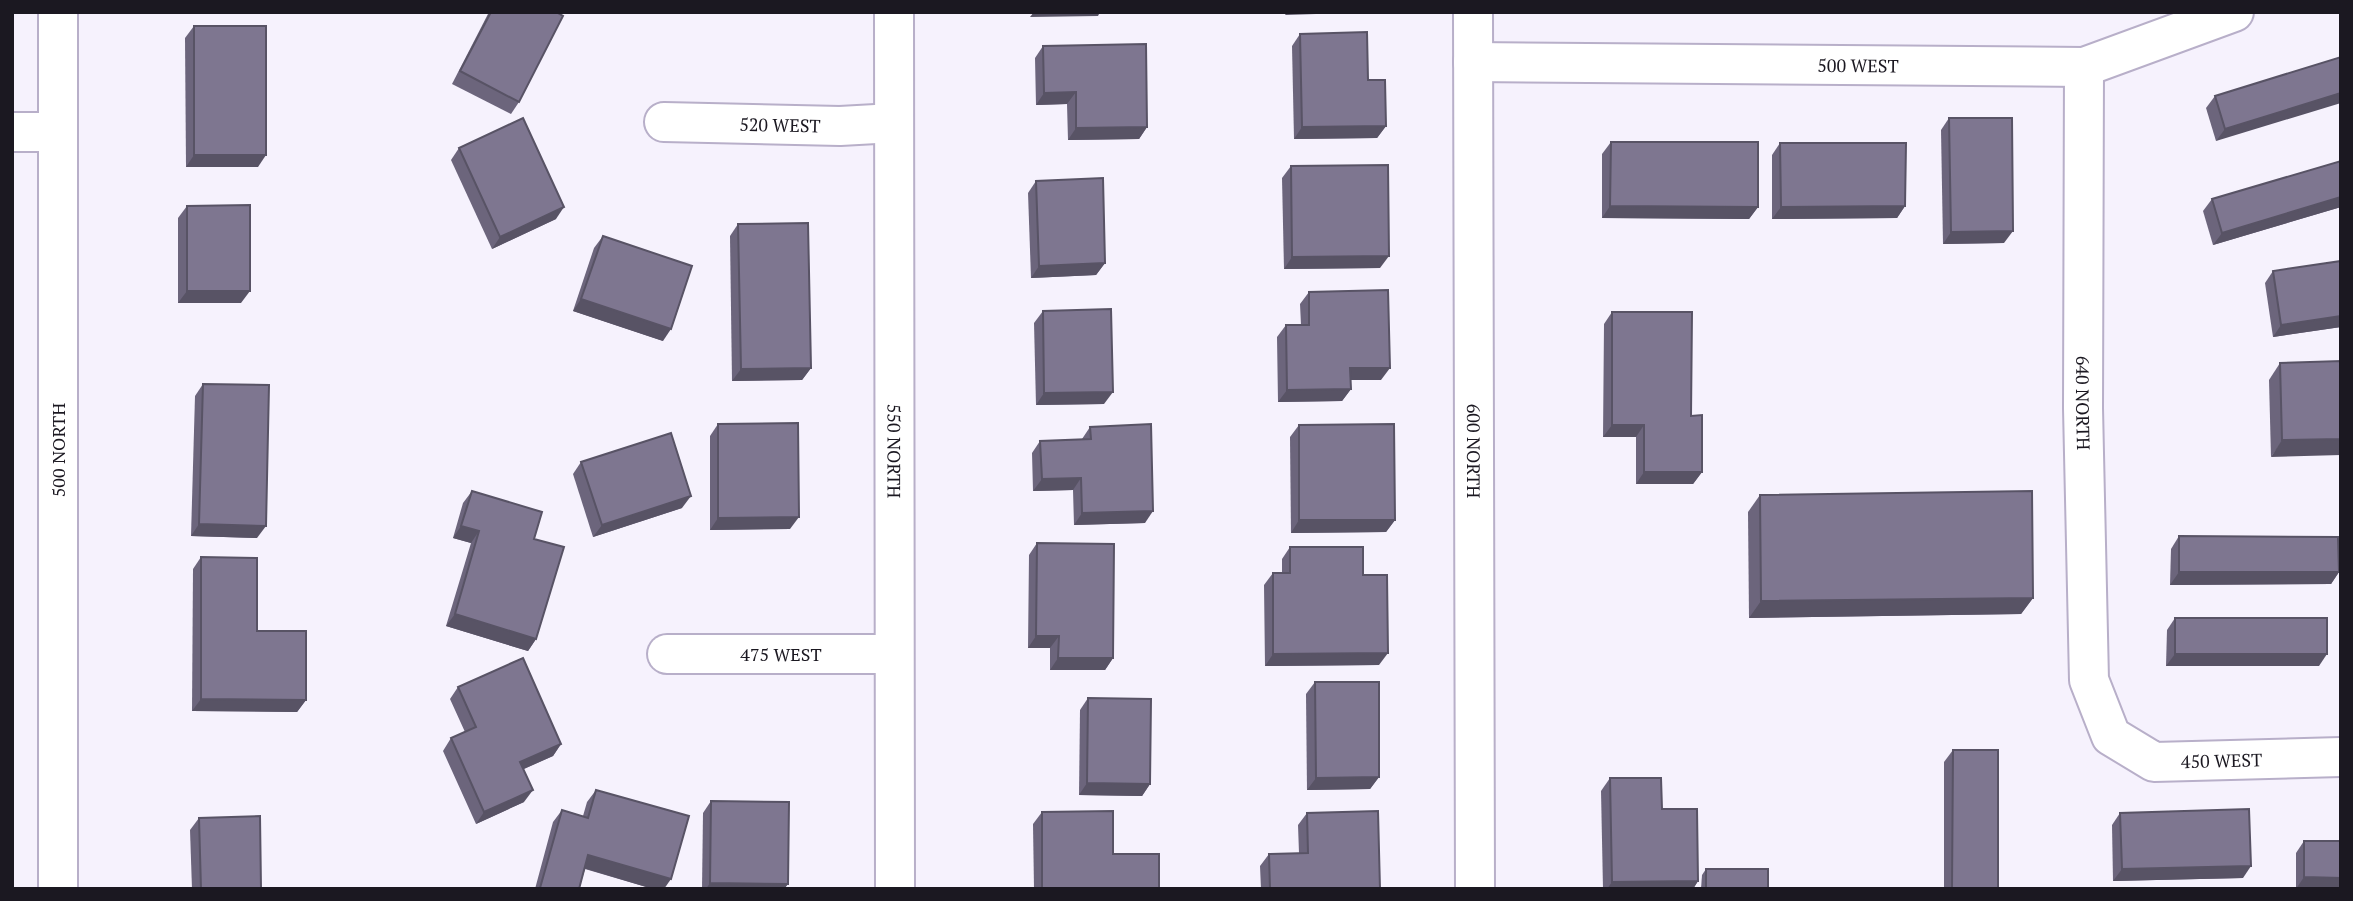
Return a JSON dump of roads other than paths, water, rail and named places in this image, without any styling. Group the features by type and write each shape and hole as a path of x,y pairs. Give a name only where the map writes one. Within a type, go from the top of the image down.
{"street":[{"name":"500 NORTH","path":"58,12 58,889"},
{"name":"550 NORTH","path":"894,12 895,889"},
{"name":"600 NORTH","path":"1473,12 1475,889"},
{"name":"500 WEST","path":"1473,62 2084,67 2234,12"},
{"name":"640 NORTH","path":"2084,67 2083,408 2088,680 2111,736"},
{"name":"520 WEST","path":"664,122 840,126 894,123"},
{"path":"12,132 58,132"},
{"name":"475 WEST","path":"667,654 894,654"},
{"name":"450 WEST","path":"2111,736 2154,762 2341,757"}]}
